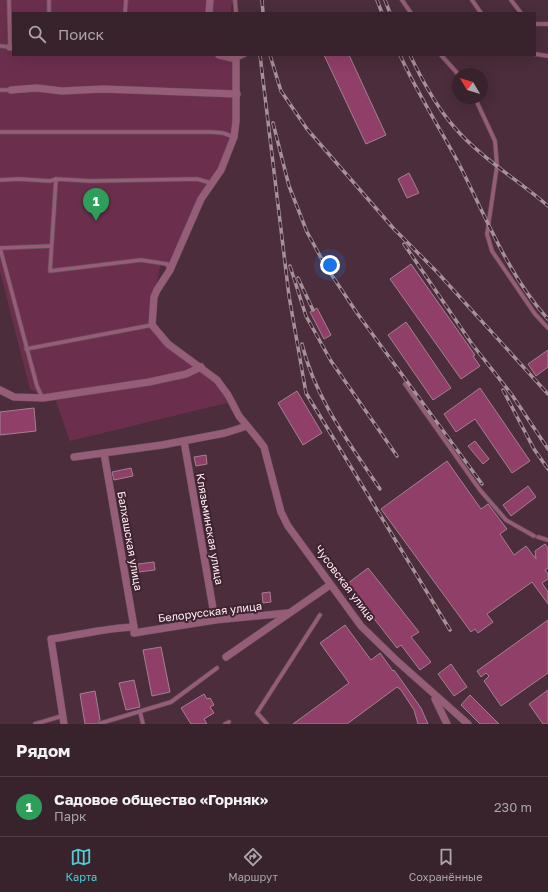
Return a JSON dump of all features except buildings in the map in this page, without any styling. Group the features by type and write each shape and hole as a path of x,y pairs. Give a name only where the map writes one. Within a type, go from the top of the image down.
{"street":[{"path":"209,12 210,0"},
{"path":"152,325 156,290 170,270 201,199 221,170 234,137 237,94 236,57"},
{"path":"11,90 37,88 62,91 110,89 237,94"},
{"name":"Чусовская улица","path":"152,325 168,344 201,367 223,387 247,426 252,430 264,447 281,512 295,537 312,556 330,585 362,626 434,695 468,724"},
{"path":"0,390 14,397 43,398 148,382 186,374 201,367"},
{"path":"74,457 184,441 247,426"},
{"name":"Клязьминская улица","path":"184,441 215,620"},
{"name":"Балхашская улица","path":"104,453 134,630"},
{"path":"226,657 330,585"},
{"name":"Белорусская улица","path":"62,716 51,639 91,633 110,628 134,630 288,613"},
{"path":"434,695 447,724"},
{"path":"62,716 64,724"}],"lane":[{"path":"0,46 12,47 10,0"},
{"path":"49,0 49,12"},
{"path":"125,12 126,0"},
{"path":"235,0 236,12"},
{"path":"402,0 409,12"},
{"path":"472,0 480,12"},
{"path":"511,0 520,12"},
{"path":"536,24 548,24"},
{"path":"536,54 548,56"},
{"path":"442,56 453,68"},
{"path":"0,90 11,90"},
{"path":"478,104 495,141 498,166 487,234 492,251 535,314 548,328"},
{"path":"0,132 211,132 223,133 234,137"},
{"path":"56,179 50,271 142,260 167,264 170,270"},
{"path":"0,180 197,180 209,181 212,183"},
{"path":"43,398 37,386 26,349 0,248 51,246"},
{"path":"26,349 152,325"},
{"path":"405,384 480,490 506,520 536,536 548,540"},
{"path":"267,724 257,713 320,615"},
{"path":"98,724 171,702 217,668"},
{"path":"140,712 143,724"},
{"path":"35,724 62,716"}],"shaded area":[{"path":"0,0 239,0 231,5 231,12 12,12 12,56 233,56 233,132 214,180 173,263 161,261 152,312 152,325 218,385 224,394 227,403 70,441 54,396 42,396 30,389 0,272"}],"railway":[{"path":"262,0 263,12"},
{"path":"377,0 382,12"},
{"path":"385,0 390,12"},
{"path":"260,56 289,296 306,393 450,630"},
{"path":"270,56 281,91 307,129 394,229 437,272 548,394"},
{"path":"400,56 421,97 459,164 510,265 521,284 548,319"},
{"path":"410,56 442,112 465,139 548,206"},
{"path":"273,123 289,186 307,232 325,265 357,313 482,484"},
{"path":"404,244 472,344 512,395 548,449"},
{"path":"290,266 306,316 331,361 397,456"},
{"path":"298,278 313,310"},
{"path":"302,344 315,383 334,420 380,489"},
{"path":"503,390 534,449 548,469"}],"place":[{"name":"Садовое общество «Горняк»","path":"96,221"}]}
